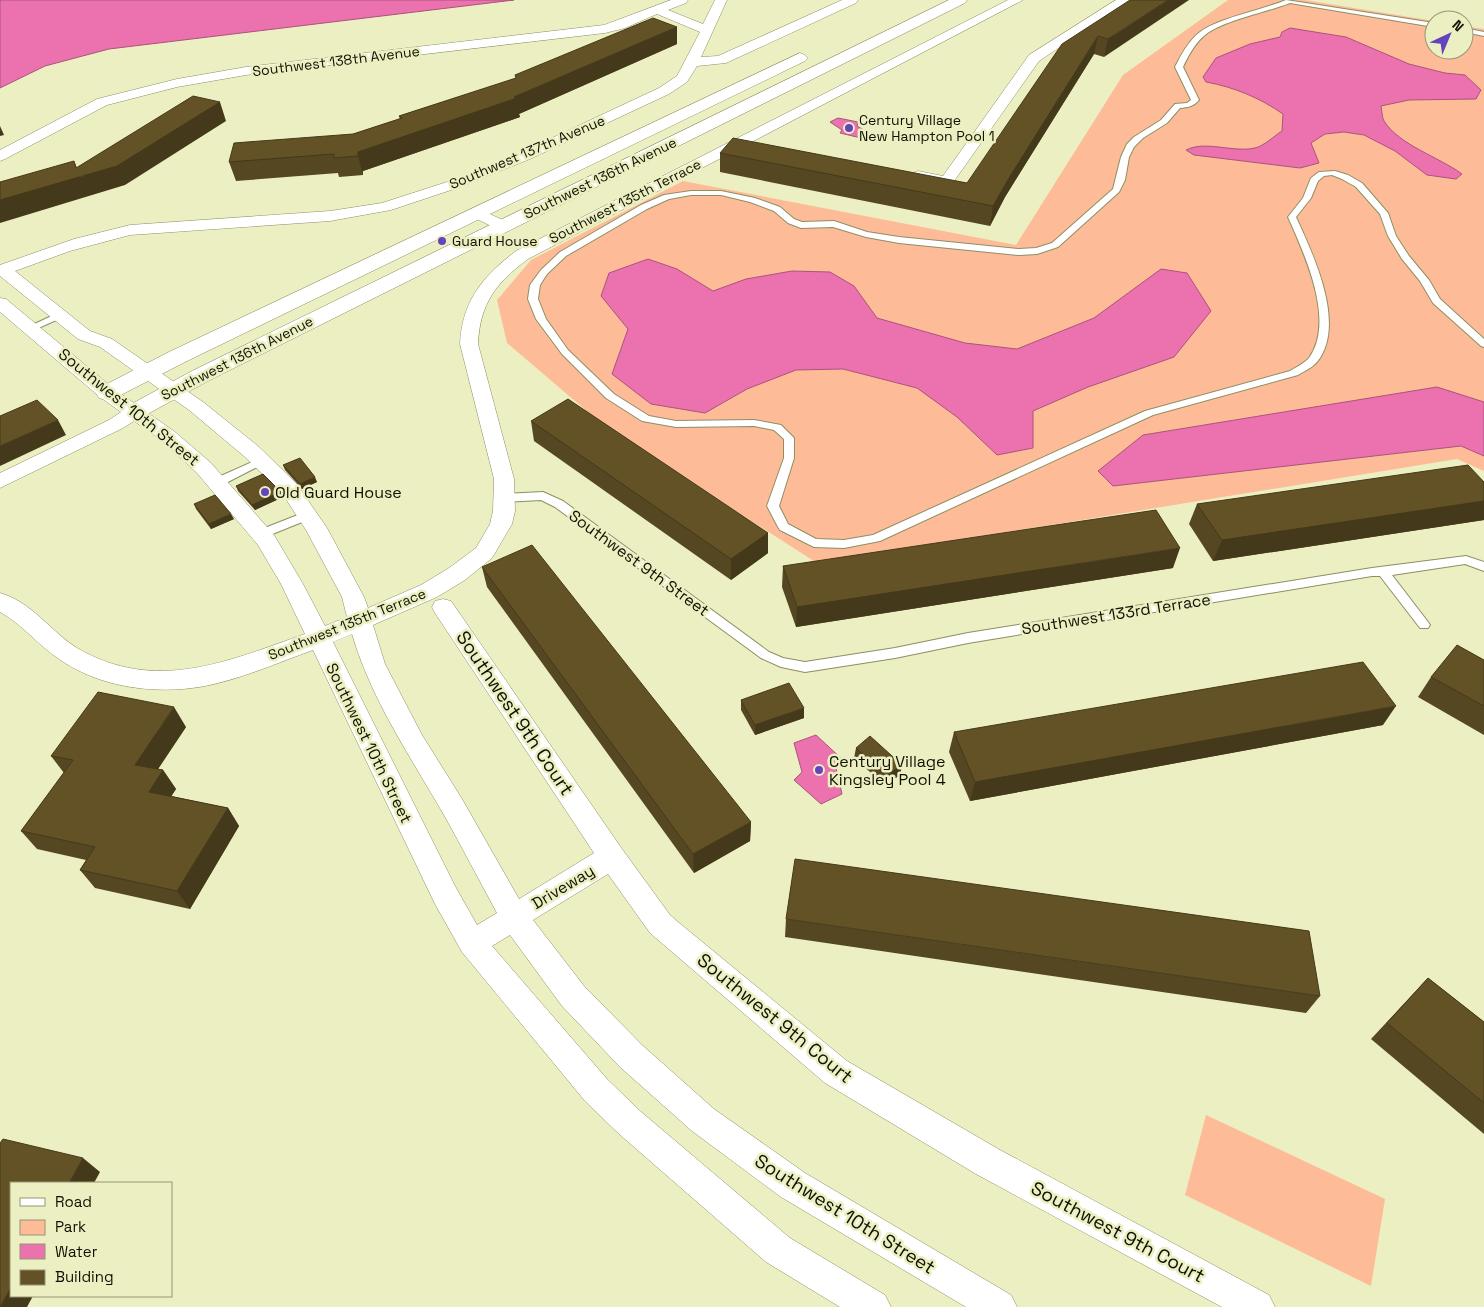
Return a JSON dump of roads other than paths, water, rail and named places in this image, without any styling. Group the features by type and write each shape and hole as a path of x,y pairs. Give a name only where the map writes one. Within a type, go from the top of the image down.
{"street":[{"name":"Southwest 138th Avenue","path":"0,156 102,102 177,83 246,71 605,29 620,25 682,0"},
{"name":"Southwest 137th Avenue","path":"7,268 101,236 130,230 330,216 385,207 496,168 634,106 674,85 682,79 700,48 722,0"},
{"path":"692,62 721,60 852,0"},
{"name":"Southwest 136th Avenue","path":"134,412 173,390 960,0"},
{"name":"Southwest 135th Terrace","path":"0,601 21,613 67,653 110,674 159,681 204,677 318,639 430,591 469,566 484,553 501,524 506,498 501,467 469,344 472,316 481,296 495,277 522,254 1017,0"},
{"path":"905,174 948,181 1034,58 1124,0"},
{"path":"657,10 707,30"},
{"name":"Southwest 136th Avenue","path":"107,393 816,50"},
{"path":"740,142 769,147"},
{"path":"477,213 503,226"},
{"name":"Southwest 10th Street","path":"7,268 84,335 106,343 196,406 261,461 289,488 308,515 353,596 373,664 413,742 453,807 514,917 573,996 631,1056 703,1120 793,1185 998,1307"},
{"name":"Southwest 10th Street","path":"7,268 101,328 106,343"},
{"name":"Southwest 10th Street","path":"0,303 107,393 168,436 218,482 261,534 292,584 444,895 472,943 596,1090 629,1122 778,1250 872,1307"},
{"path":"0,481 116,424 134,412"},
{"name":"Southwest 9th Court","path":"443,607 660,924 836,1072 988,1162 1257,1307"},
{"name":"Driveway","path":"514,917 612,856"},
{"path":"472,943 514,917"}],"lane":[{"path":"1424,23 1289,1 1267,10 1231,20 1203,33 1185,54 1179,67 1195,100 1189,105 1178,106 1164,122 1134,141 1129,147 1122,166 1122,182 1116,190 1055,244 1037,251 1019,252 945,246 866,234 834,224 801,225 791,221 777,209 752,200 721,193 691,193 667,197 563,254 544,272 535,285 533,299 541,319 565,352 610,396 646,419 676,424 754,423 777,427 789,438 789,458 773,506 784,527 814,543 844,544 876,538 1149,413 1294,373 1312,361 1321,343 1324,308 1313,268 1292,217 1307,198 1314,180 1322,174 1332,173 1344,177 1359,185 1373,198 1384,213 1392,236 1405,257 1424,280 1436,301 1484,344"},
{"path":"31,328 60,315"},
{"path":"218,482 261,461"},
{"name":"Southwest 9th Street","path":"506,498 543,496 559,504 765,655"},
{"path":"261,534 308,515"},
{"name":"Southwest 133rd Terrace","path":"765,655 781,662 805,667 895,653 968,638 1372,572 1471,560 1484,567"},
{"path":"1383,572 1424,625"}],"water":[{"path":"0,0 514,0 109,49 45,66 0,88"},
{"path":"1290,28 1346,37 1409,64 1445,73 1465,75 1481,90 1476,99 1409,100 1381,106 1384,121 1399,137 1462,174 1456,179 1427,175 1395,151 1364,135 1344,132 1325,134 1311,143 1319,163 1300,168 1194,155 1186,150 1202,146 1238,149 1255,148 1282,131 1283,114 1246,94 1206,82 1203,77 1216,58 1250,44 1280,37 1282,32"},
{"name":"Century Village New Hampton Pool 1","path":"838,118 858,122 857,126 869,133 861,138 840,133 842,130 830,122"},
{"path":"648,259 677,269 713,291 746,279 792,271 830,272 854,286 877,318 965,343 1017,349 1094,318 1161,269 1187,273 1211,311 1174,357 1088,387 1033,411 1033,448 997,455 957,417 917,388 843,369 796,370 747,389 705,413 651,404 612,374 628,329 601,296 609,273"},
{"path":"1437,387 1484,402 1484,456 1461,446 1113,486 1098,471 1143,435"},
{"name":"Century Village Kingsley Pool 4","path":"816,735 843,760 836,768 842,794 821,804 794,780 802,772 794,743"}],"place":[{"name":"Century Village New Hampton Pool 1","path":"849,128"},
{"name":"Guard House","path":"442,241"},
{"name":"Old Guard House","path":"265,492"},
{"name":"Century Village Kingsley Pool 4","path":"819,770"}]}
